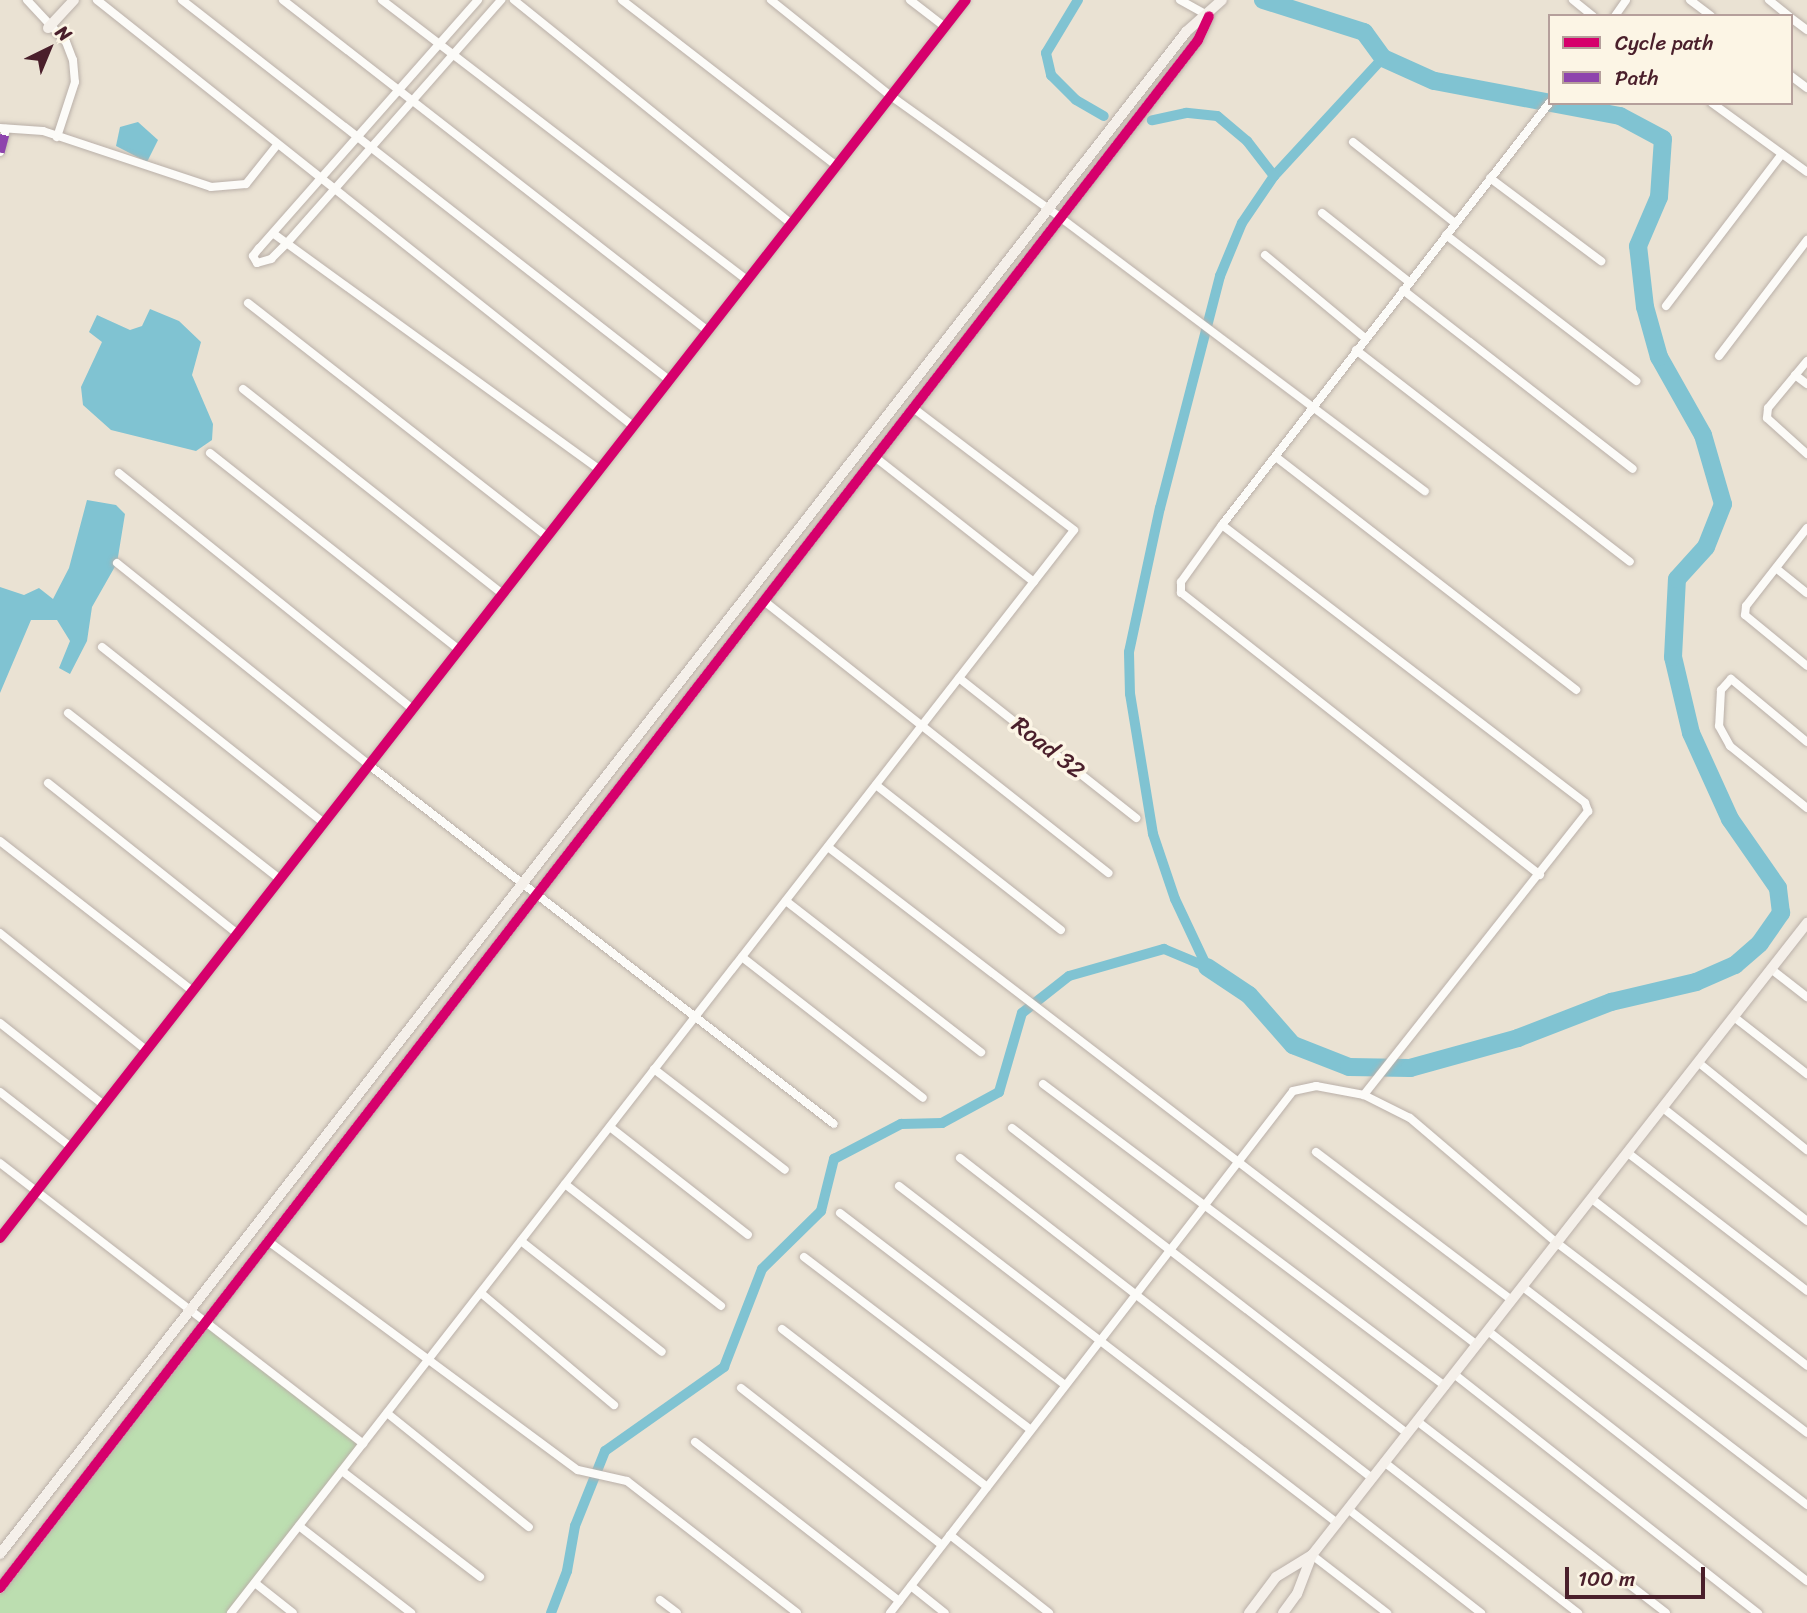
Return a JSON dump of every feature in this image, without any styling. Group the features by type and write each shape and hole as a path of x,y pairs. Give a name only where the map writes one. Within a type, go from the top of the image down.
{"street":[{"path":"27,0 48,28 66,42 74,60 75,82 57,136"},
{"path":"48,28 74,0"},
{"path":"97,0 333,191 633,426"},
{"path":"182,0 357,140 670,380"},
{"path":"283,0 397,93 708,331"},
{"path":"382,0 747,280"},
{"path":"478,0 253,256 257,263 271,259 287,243 501,0"},
{"path":"514,0 792,224"},
{"path":"622,0 837,166"},
{"path":"772,0 891,96 1049,209 1190,319 1425,491"},
{"path":"911,0 945,27"},
{"path":"0,1238 966,0"},
{"path":"1180,0 1209,16"},
{"path":"1573,0 1590,14"},
{"path":"1690,0 1708,14"},
{"path":"1769,0 1786,14"},
{"path":"0,1554 1186,32 1209,16 1221,2"},
{"path":"0,1588 1198,40 1209,16"},
{"path":"1793,19 1807,30"},
{"path":"1539,876 1181,593 1181,582 1365,338 1548,104"},
{"path":"1715,105 1807,172"},
{"path":"0,152 3,128 57,136 211,187 246,184 277,145"},
{"path":"1353,142 1455,223"},
{"path":"1666,306 1782,154"},
{"path":"1489,178 1601,261"},
{"path":"1322,213 1409,282"},
{"path":"274,234 600,470"},
{"path":"1446,235 1636,381"},
{"path":"1719,356 1807,240"},
{"path":"1265,255 1365,338"},
{"path":"1403,290 1633,469"},
{"path":"248,303 547,537"},
{"path":"1356,350 1630,562"},
{"path":"1807,361 1768,408 1766,418 1807,454"},
{"path":"1796,375 1807,383"},
{"path":"243,389 503,594"},
{"path":"231,1613 1074,530 913,408"},
{"path":"210,453 459,650"},
{"path":"875,457 1034,582"},
{"path":"1276,457 1576,690"},
{"path":"119,473 413,709"},
{"path":"1222,525 1585,803 1588,811 1364,1095"},
{"path":"1807,528 1746,606 1745,615 1807,666"},
{"path":"117,564 369,765 536,895 697,1015 834,1124"},
{"path":"1776,569 1807,593"},
{"path":"764,601 1109,873"},
{"path":"102,648 324,823"},
{"name":"Road 32","path":"959,678 1136,818"},
{"path":"1807,742 1731,679 1721,690 1718,726 1730,746 1807,808"},
{"path":"68,713 280,879"},
{"path":"48,783 238,933"},
{"path":"876,785 1061,930"},
{"path":"0,841 193,991"},
{"path":"828,847 1477,1345"},
{"path":"786,901 981,1052"},
{"path":"1283,1613 1297,1594 1312,1555 1806,927"},
{"path":"0,933 146,1050"},
{"path":"742,957 923,1098"},
{"path":"1771,969 1807,997"},
{"path":"1734,1017 1807,1074"},
{"path":"0,1023 104,1105"},
{"path":"1699,1063 1807,1150"},
{"path":"654,1069 785,1170"},
{"path":"1043,1084 1445,1386"},
{"path":"890,1613 1293,1091 1316,1086 1364,1095 1410,1118 1557,1243 1807,1433"},
{"path":"0,1092 71,1147"},
{"path":"1663,1108 1807,1221"},
{"path":"610,1127 748,1235"},
{"path":"1012,1128 1407,1433"},
{"path":"1316,1152 1512,1300"},
{"path":"1628,1153 1807,1291"},
{"path":"960,1158 1134,1296 1372,1478"},
{"path":"0,1163 363,1444"},
{"path":"565,1184 721,1306"},
{"path":"899,1186 1337,1523"},
{"path":"1592,1199 1807,1366"},
{"path":"840,1213 1065,1385"},
{"path":"268,1241 578,1470 627,1480 797,1613"},
{"path":"521,1241 662,1352"},
{"path":"804,1257 1031,1430"},
{"path":"1523,1287 1807,1505"},
{"path":"481,1293 614,1405"},
{"path":"782,1329 987,1487"},
{"path":"1488,1331 1807,1581"},
{"path":"1454,1374 1758,1613"},
{"path":"741,1388 942,1545"},
{"path":"387,1413 529,1527"},
{"path":"1417,1421 1666,1613"},
{"path":"695,1442 899,1601"},
{"path":"1384,1462 1578,1613"},
{"path":"342,1471 480,1577"},
{"path":"1348,1509 1481,1613"},
{"path":"299,1527 411,1613"},
{"path":"950,1535 1049,1613"},
{"path":"1249,1613 1276,1577 1312,1555"},
{"path":"1312,1555 1387,1613"},
{"path":"255,1583 293,1613"},
{"path":"911,1586 945,1613"},
{"path":"660,1600 677,1613"}],"green space":[{"path":"206,1322 363,1444 231,1613 0,1613 0,1588"}],"water":[{"path":"138,122 158,140 147,162 116,146 120,127"},
{"path":"150,309 179,321 201,342 192,375 213,424 212,440 196,451 111,430 83,405 81,387 102,342 89,332 97,315 130,330 142,326"},
{"path":"87,500 116,505 125,514 117,563 92,607 87,641 70,674 59,668 70,641 57,620 31,620 0,693 0,587 24,595 39,588 53,599 69,568"}],"waterway":[{"path":"1078,0 1046,53 1051,75 1076,100 1104,116"},
{"path":"1263,0 1364,32 1383,58 1434,81 1548,102"},
{"path":"1274,176 1383,58"},
{"path":"1207,967 1249,995 1293,1045 1349,1067 1410,1068 1518,1038 1611,1002 1696,982 1735,965 1760,943 1781,913 1778,888 1730,819 1691,733 1673,657 1677,579 1706,547 1723,504 1703,435 1659,357 1645,307 1638,246 1659,197 1663,139 1620,116 1562,105"},
{"path":"551,1613 567,1571 575,1526 605,1451 724,1367 762,1269 821,1211 834,1159 901,1124 942,1123 999,1092 1022,1013 1069,976 1164,949 1207,967 1175,899 1153,834 1130,694 1129,652 1160,508 1220,276 1242,223 1274,176 1247,141 1217,116 1186,113 1152,120"}],"marked path":[{"path":"0,152 6,129"}],"cycle path":[{"path":"0,1238 966,0"},
{"path":"0,1588 1198,40 1209,16"}]}
